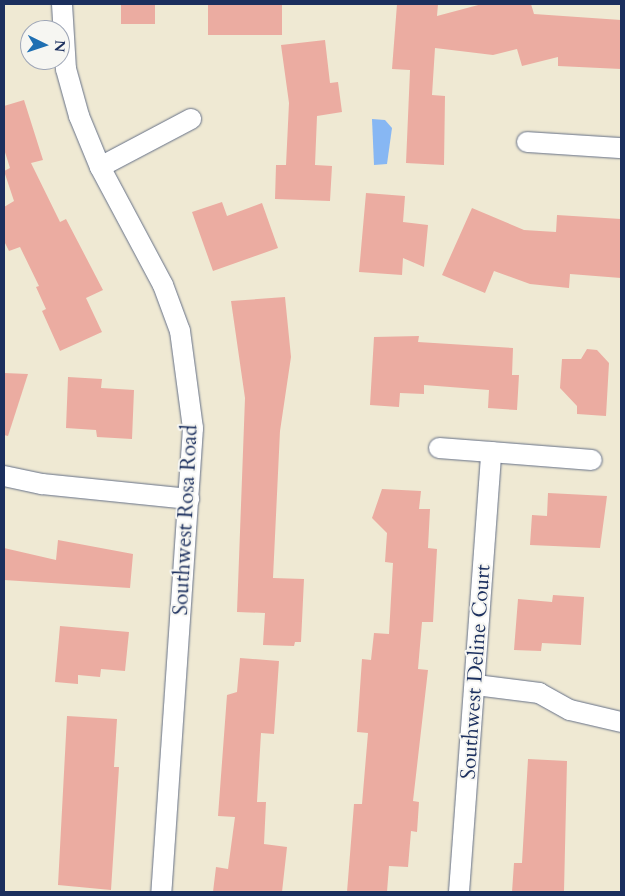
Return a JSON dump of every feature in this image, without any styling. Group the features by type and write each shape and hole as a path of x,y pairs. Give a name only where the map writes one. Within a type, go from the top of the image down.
{"street":[{"name":"Southwest Rosa Road","path":"62,4 66,69 100,167 163,285 180,331 193,428 161,892"},
{"path":"100,167 191,119"},
{"path":"527,142 621,148"},
{"path":"439,448 592,460"},
{"name":"Southwest Deline Court","path":"459,892 476,685 491,452"},
{"path":"4,476 42,484 189,499"},
{"path":"476,685 539,693 570,710 621,722"}],"water":[{"path":"372,119 385,120 392,128 387,164 374,165"}],"building":[{"path":"121,4 155,4 155,24 121,24"},
{"path":"208,4 282,4 282,35 208,35"},
{"path":"397,4 438,4 437,16 482,4 531,4 534,14 621,20 621,69 558,66 558,57 522,66 517,49 493,55 435,48 432,95 445,96 444,165 406,163 410,70 392,69"},
{"path":"325,40 330,83 338,82 342,112 317,116 315,165 332,166 330,201 275,199 276,165 286,165 289,103 281,45"},
{"path":"24,100 43,160 31,163 60,222 66,219 103,290 86,298 102,332 60,351 42,311 46,309 36,287 39,286 20,247 9,251 4,241 4,207 14,201 4,171 10,168 4,149 4,106"},
{"path":"366,193 405,196 403,222 428,225 424,267 403,258 402,275 359,272"},
{"path":"222,202 227,216 262,203 278,248 213,271 192,212"},
{"path":"472,208 524,230 556,232 557,215 621,219 621,278 570,274 569,288 530,284 494,271 485,293 442,275"},
{"path":"285,297 291,357 280,431 273,578 304,579 301,642 295,642 294,646 263,645 265,613 237,612 245,398 231,301"},
{"path":"419,336 418,342 513,348 512,375 519,375 517,410 488,408 489,390 424,385 424,394 400,393 399,407 370,405 374,337"},
{"path":"587,349 597,350 609,363 606,416 577,414 577,406 560,388 562,359 581,359"},
{"path":"4,373 28,374 8,436 4,435"},
{"path":"68,377 102,379 101,388 134,390 132,439 97,437 96,430 66,428"},
{"path":"382,489 421,491 419,509 430,509 428,548 437,549 433,622 422,622 418,669 428,670 413,801 419,802 417,832 411,831 408,867 389,866 387,892 347,892 354,804 362,804 368,733 357,732 362,659 371,660 374,633 389,634 393,563 385,562 387,533 372,518"},
{"path":"548,493 607,496 600,548 530,545 532,515 547,516"},
{"path":"58,540 133,554 130,588 4,580 4,548 56,560"},
{"path":"553,595 584,597 581,645 542,643 541,651 514,650 518,599 552,602"},
{"path":"60,626 129,632 125,671 101,669 100,677 78,675 78,684 55,682"},
{"path":"240,658 279,661 274,734 261,733 257,802 266,802 264,844 287,847 282,892 213,892 216,867 228,869 235,817 218,816 227,695 237,692"},
{"path":"67,716 117,719 114,767 119,767 111,890 58,885"},
{"path":"528,759 567,761 564,892 512,892 514,863 522,863"}]}
